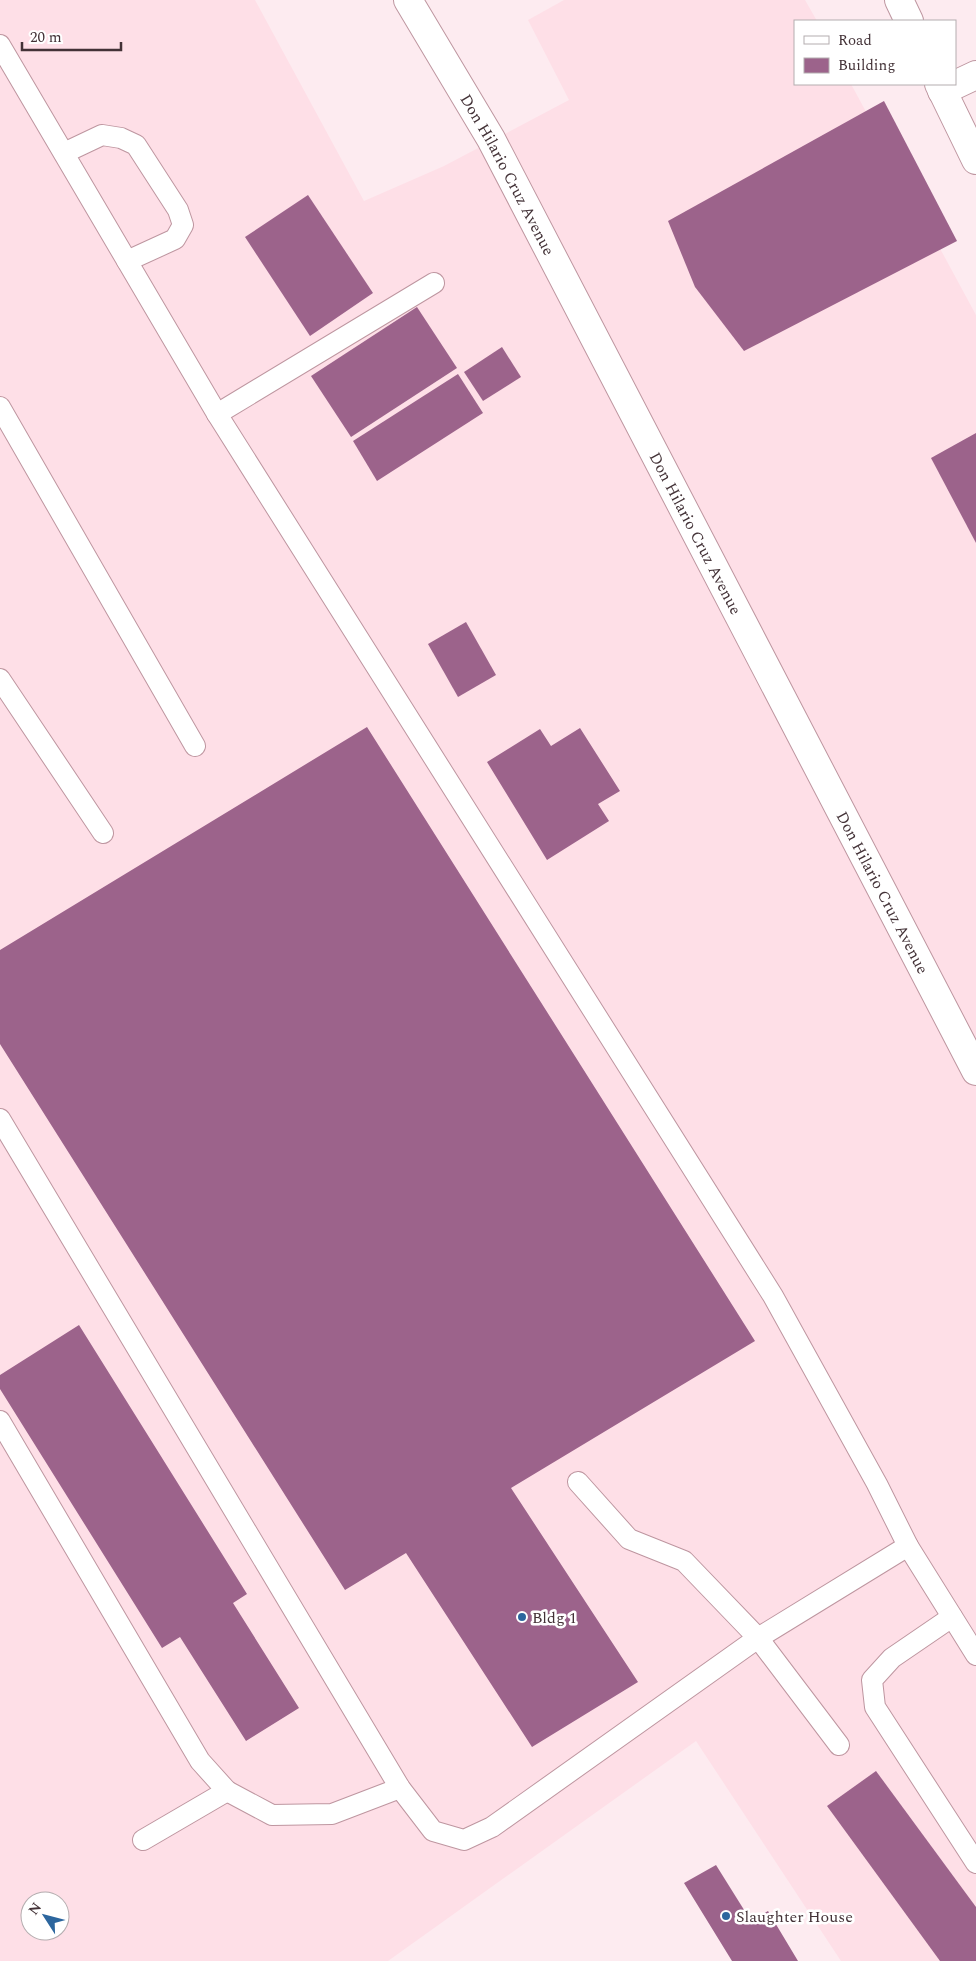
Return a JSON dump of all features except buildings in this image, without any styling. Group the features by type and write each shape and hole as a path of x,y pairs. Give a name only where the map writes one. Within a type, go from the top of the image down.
{"street":[{"name":"Don Hilario Cruz Avenue","path":"408,0 491,139 976,1071"},
{"path":"899,0 909,20"},
{"path":"956,82 976,75"},
{"path":"941,87 976,160"}],"lane":[{"path":"0,45 217,414 773,1296 877,1484 908,1546 976,1655"},
{"path":"64,153 102,135 121,138 136,145 178,210 183,225 175,239 127,261"},
{"path":"217,414 434,283"},
{"path":"0,407 195,746"},
{"path":"0,679 103,833"},
{"path":"0,1119 400,1788 433,1831 464,1840 492,1827 758,1638 908,1546"},
{"path":"0,1421 200,1761 227,1791 272,1815 282,1815 332,1814 400,1788"},
{"path":"578,1482 629,1539 684,1560 758,1638 839,1744"},
{"path":"952,1617 892,1658 872,1680 874,1707 976,1863"},
{"path":"142,1840 227,1791"}],"shaded area":[{"path":"0,0 255,0 364,201 444,166 569,100 528,20 564,0 805,0 816,20 794,20 794,85 852,85 976,315 976,1961 841,1961 696,1741 388,1961 0,1961"}],"place":[{"name":"Bldg 1","path":"522,1617"},
{"name":"Slaughter House","path":"726,1916"}]}
